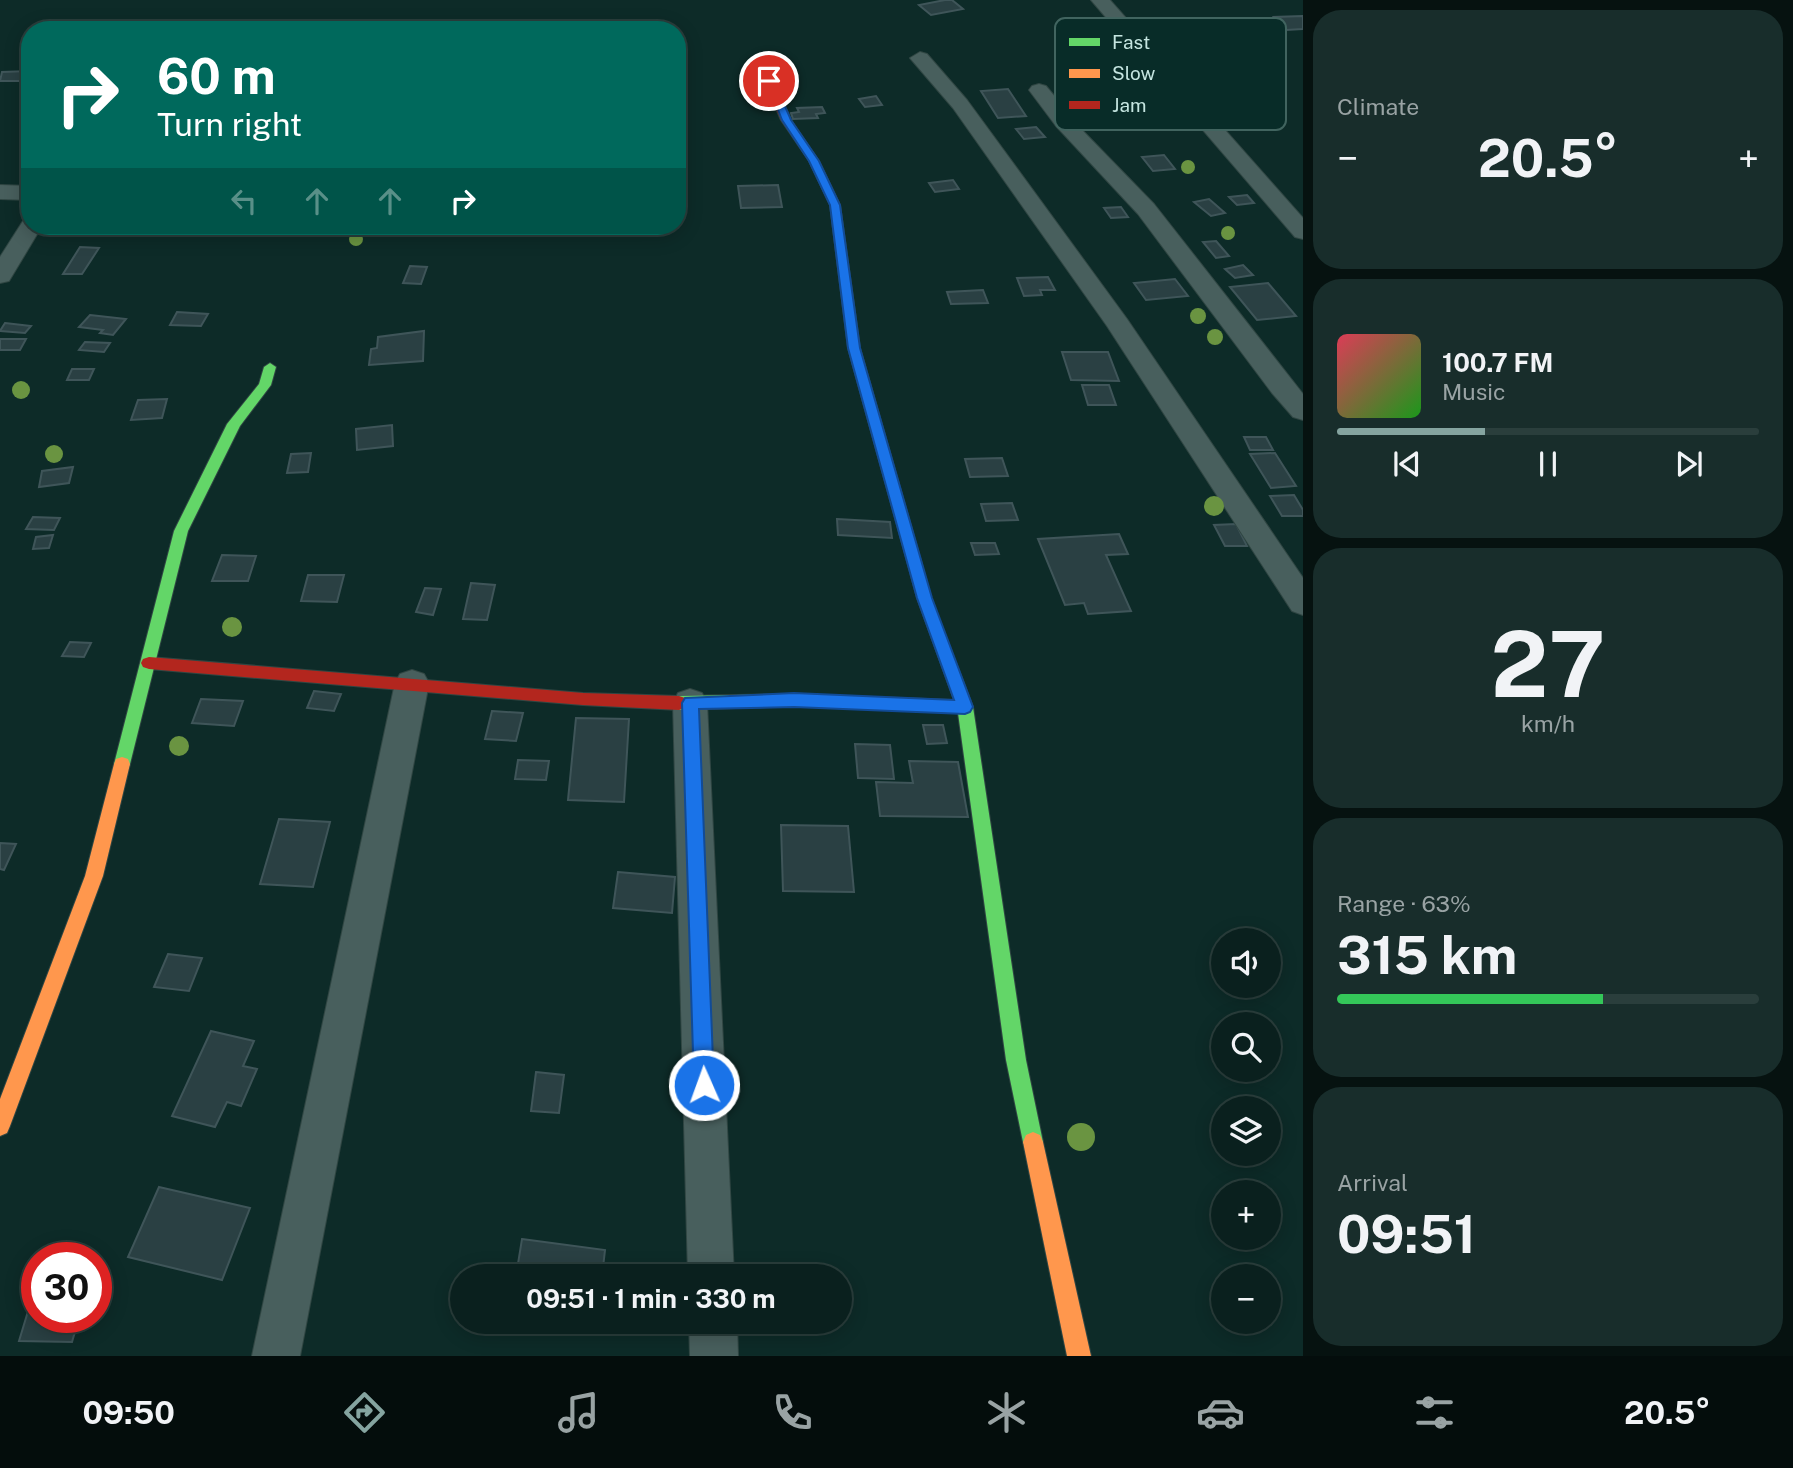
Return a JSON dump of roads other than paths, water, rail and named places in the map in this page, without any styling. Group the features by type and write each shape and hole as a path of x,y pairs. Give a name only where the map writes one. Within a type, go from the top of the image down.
{"street":[{"path":"1100,0 1116,18"},
{"path":"920,58 960,104 1118,324 1303,603"},
{"path":"769,81 786,120 814,161 835,205 854,348 924,598 965,707 1016,1060 1079,1356"},
{"path":"1039,90 1055,111"},
{"path":"1071,130 1146,210 1273,378 1303,411"},
{"path":"1214,130 1303,232"},
{"path":"0,192 21,193"},
{"path":"0,276 25,235"},
{"path":"0,1126 94,876 181,531 234,424 265,386 270,367"},
{"path":"149,663 583,699 690,703 794,700 965,707"},
{"path":"276,1356 412,683"},
{"path":"690,703 711,1264"},
{"path":"713,1334 714,1356"}]}
